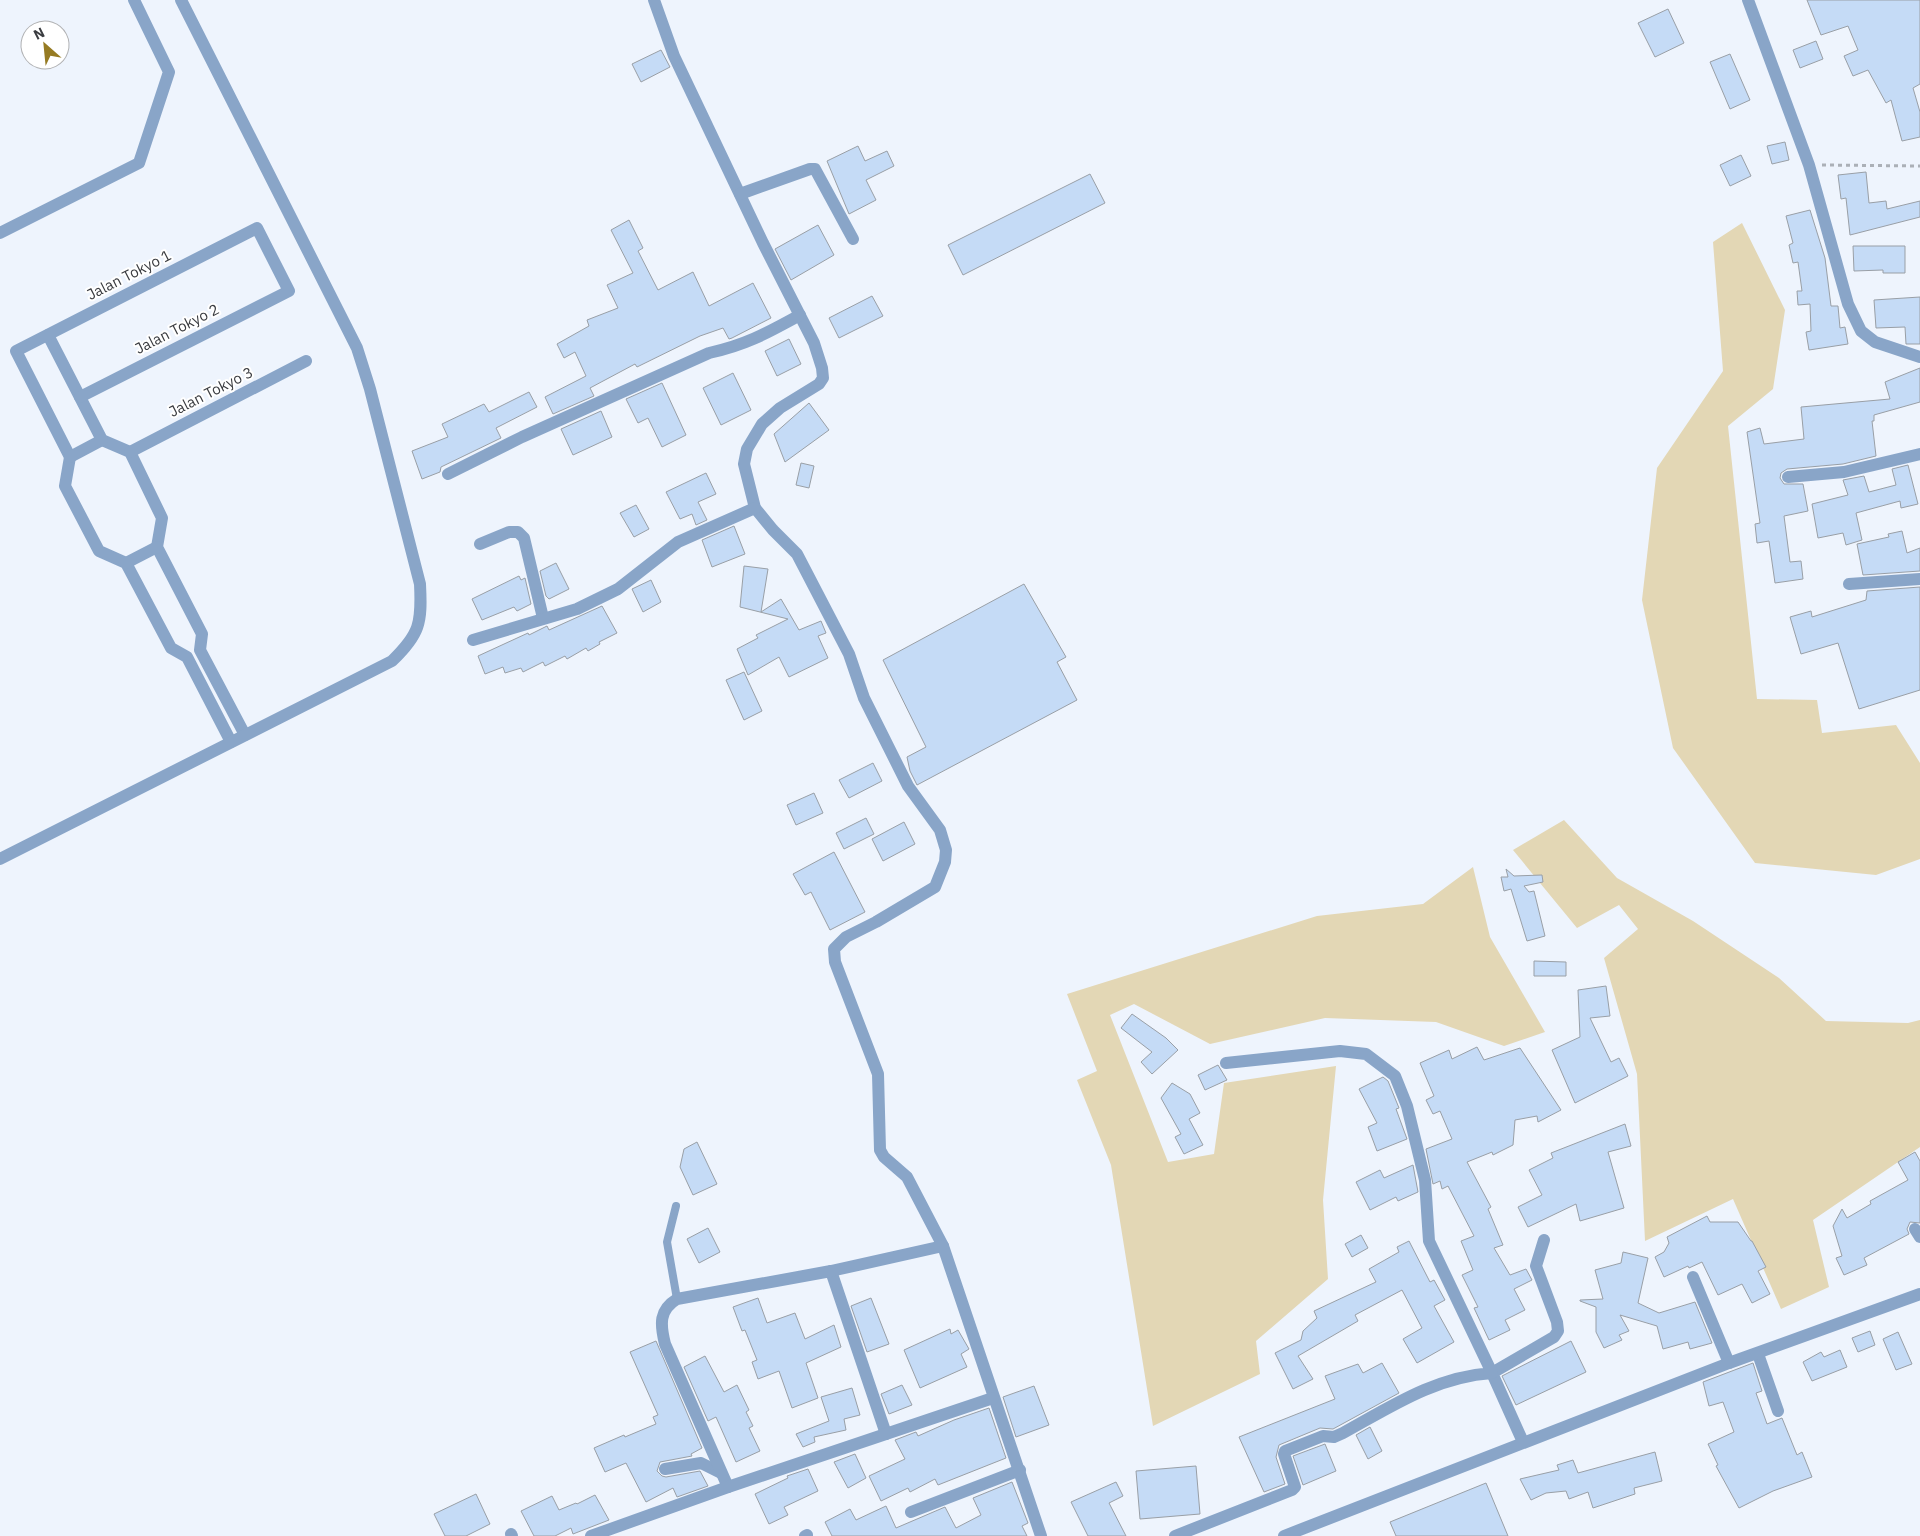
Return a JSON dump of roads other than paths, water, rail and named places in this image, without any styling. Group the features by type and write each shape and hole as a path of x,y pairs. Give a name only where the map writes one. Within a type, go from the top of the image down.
{"street":[{"path":"0,233 139,163 169,72 134,0"},
{"path":"0,860 392,661 410,644 422,615 420,584 370,389 357,348 181,0"},
{"path":"654,0 674,56 814,343 822,378 819,384 780,408 762,424 747,449 744,464 752,489 755,508 773,530 798,554 849,654 864,698 908,786 940,830 944,840 945,862 935,887 876,922 846,937 834,949 835,962 878,1074 880,1150 884,1157 907,1177 943,1246 1041,1536"},
{"path":"1750,1 1809,165 1848,304 1861,332 1875,342 1920,357"},
{"path":"740,194 810,169 815,169 853,239"},
{"name":"Jalan Tokyo 1","path":"70,457 16,351 257,228 289,290"},
{"name":"Jalan Tokyo 2","path":"80,397 289,290"},
{"path":"448,474 522,437 709,353 740,346 762,337 800,315"},
{"path":"48,335 102,440 130,452 162,518 157,547 202,634 200,650 245,735"},
{"name":"Jalan Tokyo 3","path":"130,452 306,361"},
{"path":"102,440 70,457 65,486 99,551 126,563 171,648 187,657 231,742"},
{"path":"1788,477 1844,472 1920,454"},
{"path":"473,640 499,634 543,618 577,609 618,589 678,542 755,508"},
{"path":"480,544 508,532 518,532 524,538 543,618"},
{"path":"126,563 157,547"},
{"path":"1849,584 1920,579"},
{"path":"187,657 200,650"},
{"path":"1226,1063 1340,1051 1366,1054 1395,1076 1407,1106 1425,1180 1429,1241 1492,1373 1522,1442"},
{"path":"1175,1536 1207,1530 1292,1490 1295,1487 1294,1481 1284,1454 1285,1451 1322,1436 1334,1437 1343,1433 1422,1389 1473,1374 1492,1373 1554,1337 1558,1331 1557,1322 1536,1266 1544,1240"},
{"path":"728,1487 665,1344 661,1329 662,1314 668,1305 677,1299 831,1271 943,1246"},
{"path":"831,1271 886,1434"},
{"path":"1693,1276 1729,1363"},
{"path":"1284,1536 1729,1363 1920,1294"},
{"path":"1758,1354 1778,1411"},
{"path":"591,1536 728,1487 993,1398"},
{"path":"665,1469 701,1463 721,1473"},
{"path":"911,1512 1020,1470"}],"lane":[{"path":"676,1206 667,1242 677,1299"}]}
